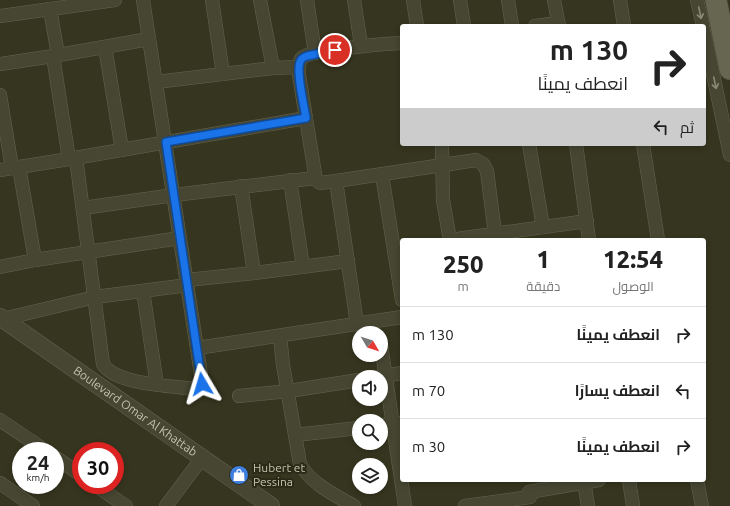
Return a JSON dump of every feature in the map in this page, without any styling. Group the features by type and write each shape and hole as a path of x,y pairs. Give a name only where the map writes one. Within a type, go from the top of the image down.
{"main road":[{"path":"716,0 730,69"}],"street":[{"path":"0,16 115,0"},
{"path":"50,9 72,159 83,208 102,358 106,367 110,371 124,378 157,385 196,388 201,387 202,381 143,0"},
{"path":"212,0 223,74"},
{"path":"260,0 273,68"},
{"path":"307,0 315,53"},
{"path":"354,0 361,45"},
{"path":"413,0 417,24"},
{"path":"460,0 464,24"},
{"path":"508,0 512,24"},
{"path":"554,0 558,24"},
{"path":"620,0 624,24"},
{"path":"697,0 703,24"},
{"path":"0,64 56,56 149,39"},
{"path":"706,41 730,155"},
{"path":"400,43 361,45 315,53 303,57 300,62 299,75 315,178 320,183 336,182 476,160 483,164 486,171 495,234"},
{"path":"105,47 122,150"},
{"path":"156,82 273,68 299,67"},
{"path":"0,95 10,168 35,260"},
{"path":"10,168 72,159 306,118"},
{"path":"443,146 442,165 444,200 450,238"},
{"path":"529,146 543,227"},
{"path":"576,146 589,238"},
{"path":"642,146 658,238"},
{"path":"382,175 400,288"},
{"path":"83,208 241,186 315,178"},
{"path":"290,180 303,267"},
{"path":"336,182 357,324"},
{"path":"241,186 254,273"},
{"path":"465,238 586,221"},
{"path":"0,267 35,260 180,238"},
{"path":"1,321 95,297 143,291 254,273 348,261"},
{"path":"143,291 157,385"},
{"path":"380,326 400,318"},
{"name":"Boulevard Omar Al Khattab","path":"1,321 200,461 271,506"},
{"path":"197,348 357,324 371,326"},
{"path":"280,336 300,464 305,473 316,483 354,506"},
{"path":"388,375 400,374"},
{"path":"239,396 289,391 352,381"},
{"path":"388,405 400,466"},
{"path":"0,420 33,442"},
{"path":"295,435 352,429"},
{"path":"166,506 200,461"},
{"name":"Boulevard Omar Al Khattab","path":"200,461 257,506"},
{"path":"402,482 405,506"},
{"path":"465,506 584,482 588,506"},
{"path":"629,482 633,506"},
{"path":"697,482 702,506"},
{"path":"0,483 33,506"},
{"path":"108,494 126,506"}],"place":[{"name":"Hubert et Pessina","path":"239,475"}],"route":[{"path":"202,384 166,142 306,118 299,75 299,64 301,59 303,57 335,50"}]}
